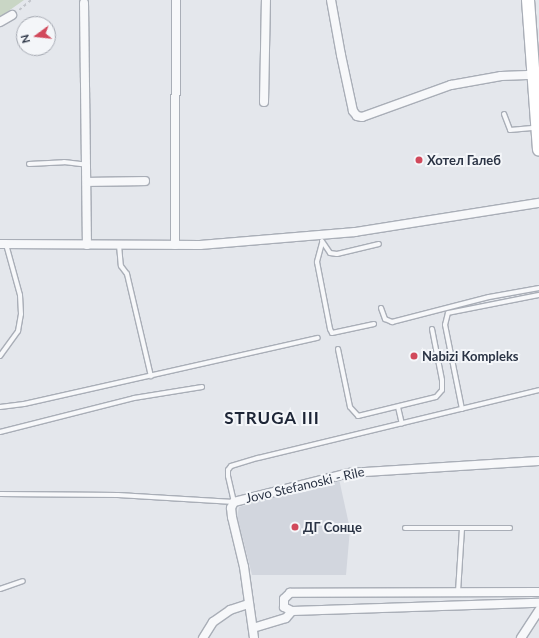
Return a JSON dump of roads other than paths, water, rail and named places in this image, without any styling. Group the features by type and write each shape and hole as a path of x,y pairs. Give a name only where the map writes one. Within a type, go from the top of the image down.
{"main road":[{"path":"528,0 539,150"}],"street":[{"path":"175,245 176,0"},
{"path":"264,102 266,0"},
{"path":"331,0 347,83 357,116 362,117 451,85 501,76 534,75"},
{"path":"84,3 87,245"},
{"path":"0,22 12,15"},
{"path":"87,182 145,181"},
{"path":"3,244 175,245 322,239 539,203"},
{"name":"Jovo Stefanoski - Rile","path":"254,638 232,517 231,508 234,502 349,473 539,461"},
{"path":"539,592 290,593 284,599 284,607 292,611 539,603"},
{"path":"206,637 213,622 230,610 249,604"},
{"path":"521,638 535,619 539,610"},
{"path":"253,628 286,618 292,611"}],"lane":[{"path":"504,114 510,130 537,127"},
{"path":"30,164 64,162 87,165"},
{"path":"322,239 330,253 337,254 379,244"},
{"path":"322,239 317,262 332,332 374,324"},
{"path":"0,356 18,331 21,314 20,295 3,244"},
{"path":"119,245 121,266 127,274 151,376"},
{"path":"381,308 385,319 392,322 489,297 539,288"},
{"path":"462,409 445,325 448,313 539,295"},
{"path":"338,349 350,407 358,416 436,397 442,390 432,329"},
{"path":"0,407 24,404 318,338"},
{"path":"0,432 134,398 202,387"},
{"path":"0,494 118,495 234,502 228,476 228,470 231,466 258,458 539,390"},
{"path":"398,406 402,424"},
{"path":"405,528 510,528"},
{"path":"458,592 462,529"},
{"path":"0,589 23,581"}],"place":[{"name":"Хотел Галеб","path":"419,160"},
{"name":"Nabizi Kompleks","path":"414,356"},
{"name":"ДГ Сонце","path":"295,527"}],"district":[{"name":"STRUGA III","path":"272,418"}]}
